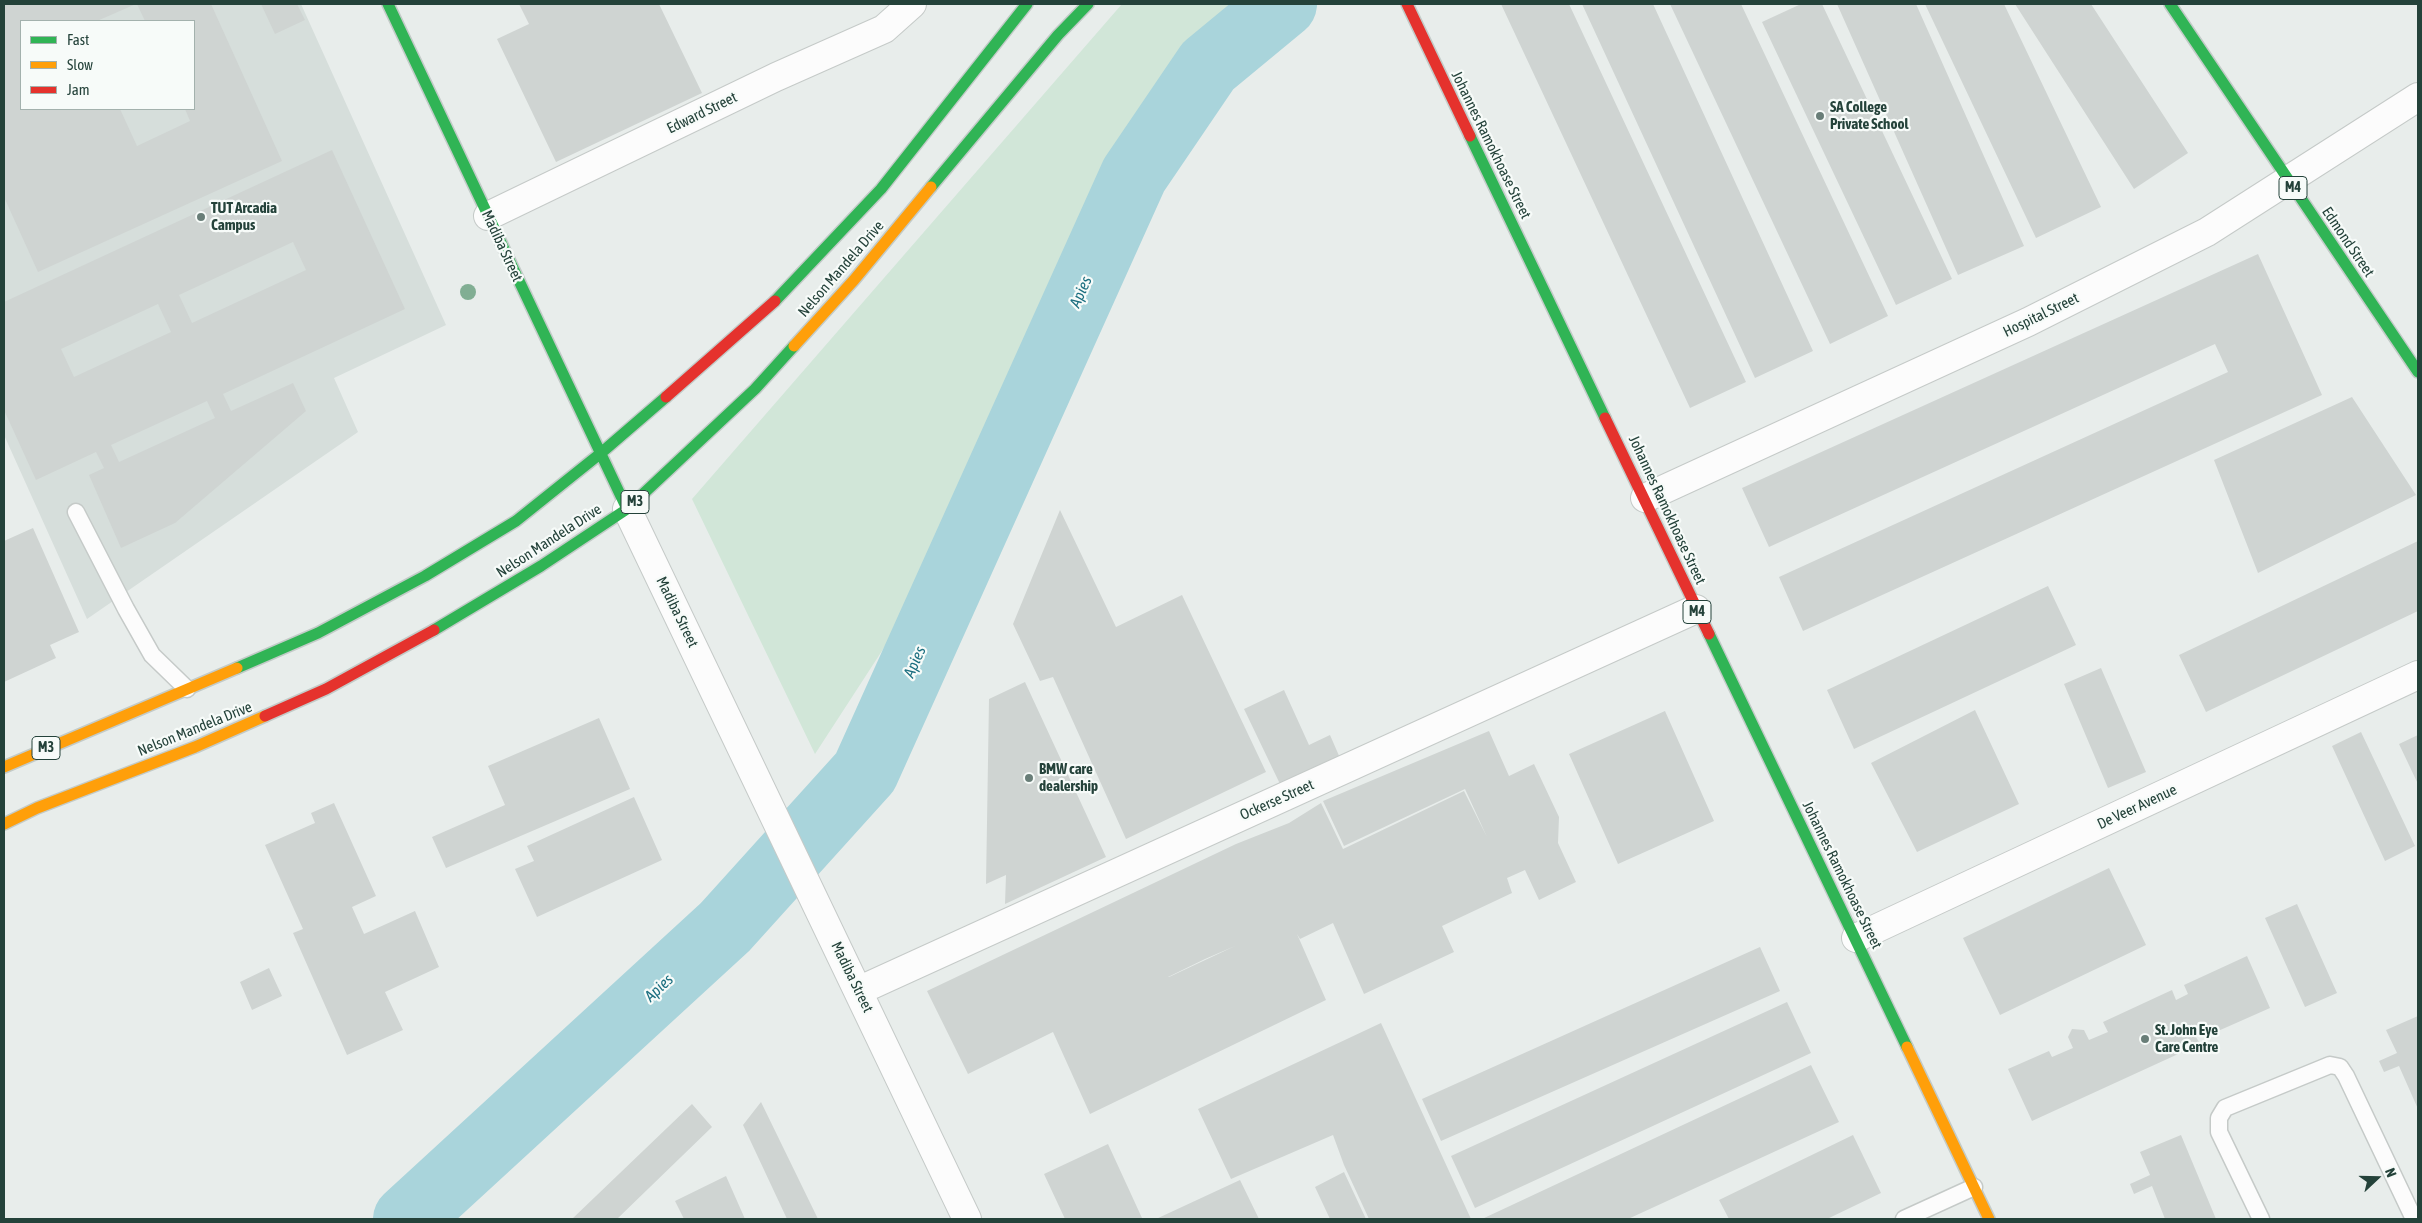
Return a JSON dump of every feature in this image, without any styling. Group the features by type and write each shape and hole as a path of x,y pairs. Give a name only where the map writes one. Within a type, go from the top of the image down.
{"main road":[{"name":"Madiba Street","path":"388,4 627,509"},
{"name":"Nelson Mandela Drive","path":"4,766 318,633 425,576 516,521 601,453 782,295 881,189 1028,4"},
{"name":"Nelson Mandela Drive","path":"4,824 37,808 195,747 326,689 435,630 541,566 627,509 755,389 854,280 1058,35 1088,4"},
{"name":"Johannes Ramokhoase Street","path":"1407,4 1989,1219"},
{"name":"Edmond Street","path":"2170,4 2418,372"}],"street":[{"name":"Edward Street","path":"488,216 768,82 884,29 912,4"},
{"name":"Hospital Street","path":"1645,498 2028,322 2207,232 2289,182 2418,97"},
{"name":"Madiba Street","path":"627,509 967,1219"},
{"name":"Ockerse Street","path":"858,991 1696,609"},
{"name":"De Veer Avenue","path":"1856,938 2418,675"}],"lane":[{"path":"76,512 126,610 152,655 187,689"},
{"path":"2261,1219 2219,1132 2219,1118 2225,1108 2330,1065 2340,1067 2346,1076 2414,1219"},
{"path":"1904,1219 1974,1187"}],"shaded area":[{"name":"TUT Arcadia Campus","path":"4,4 301,4 446,325 334,378 358,432 87,619 4,435"}],"green space":[{"path":"1122,4 1241,4 1235,8 1133,142 1044,315 954,540 815,754 692,499"}],"building":[{"path":"4,4 136,4 99,20 20,20 20,110 120,110 137,146 190,121 185,110 195,110 195,20 145,20 137,4 211,4 282,161 38,272 4,197"},
{"path":"261,4 297,4 305,20 275,34"},
{"path":"519,4 659,4 702,93 556,162 497,39 529,24"},
{"path":"1501,4 1569,4 1746,382 1690,408"},
{"path":"1582,4 1653,4 1813,351 1755,378"},
{"path":"1670,4 1741,4 1888,316 1830,344"},
{"path":"1801,4 1822,4 1952,279 1896,305 1762,22"},
{"path":"1837,4 1916,4 2024,246 1958,275"},
{"path":"1925,4 2004,4 2101,207 2036,238"},
{"path":"2015,4 2091,4 2188,153 2134,189"},
{"path":"332,150 405,309 223,394 231,411 293,383 306,411 175,523 121,548 89,475 104,468 96,452 36,480 4,410 4,302","holes":["293,242 306,270 192,323 179,295","158,304 171,332 74,377 61,349","207,401 215,418 119,462 111,445"]},
{"path":"2258,254 2322,395 1803,631 1779,577 2228,372 2215,344 1769,547 1742,488"},
{"path":"2352,397 2416,495 2258,573 2214,460"},
{"path":"1060,510 1116,627 1182,595 1266,772 1126,839 1053,677 1040,681 1013,624"},
{"path":"33,528 79,632 50,645 56,658 4,682 4,541"},
{"path":"2418,541 2418,611 2206,712 2179,655"},
{"path":"2048,586 2076,645 1854,749 1827,690"},
{"path":"2101,668 2146,772 2108,788 2064,684"},
{"name":"BMW care dealership","path":"1025,682 1106,857 1005,904 1006,875 986,884 989,699"},
{"path":"1284,690 1309,745 1330,735 1340,758 1280,784 1244,709"},
{"path":"1975,710 2019,804 1917,852 1871,763"},
{"path":"1665,711 1714,821 1618,864 1569,754"},
{"path":"599,718 630,789 446,868 432,837 505,805 488,766"},
{"path":"1489,731 1509,776 1534,764 1559,817 1558,843 1576,882 1539,900 1525,870 1507,878 1512,893 1442,926 1454,952 1364,994 1333,923 1300,939 1297,934 1326,1000 1090,1114 1053,1032 968,1074 927,991 1236,844 1289,823 1321,803 1343,849 1464,791 1487,837 1465,789 1344,846 1323,801","holes":["1235,946 1169,977 1168,977"]},
{"path":"2361,732 2415,846 2385,861 2332,746"},
{"path":"2418,735 2418,784 2399,744"},
{"path":"634,797 662,860 537,917 515,869 534,861 527,846"},
{"path":"334,803 376,896 352,907 364,934 415,911 439,967 385,992 403,1030 347,1055 293,933 303,929 265,845 315,823 311,813"},
{"path":"2109,868 2146,945 2000,1015 1963,938"},
{"path":"2297,904 2337,993 2305,1007 2265,918"},
{"path":"1760,947 1780,991 1441,1141 1422,1099"},
{"name":"St. John Eye Care Centre","path":"2247,956 2270,1008 2209,1035 2207,1031 2196,1037 2200,1044 2032,1121 2008,1069 2049,1051 2052,1057 2073,1048 2068,1037 2072,1029 2084,1030 2089,1040 2108,1032 2103,1022 2172,990 2176,1000 2188,994 2184,985"},
{"path":"269,968 282,996 252,1010 240,982"},
{"path":"1787,1002 1811,1053 1475,1208 1451,1156"},
{"path":"2418,1016 2418,1109 2399,1066 2384,1072 2379,1061 2397,1053 2386,1030"},
{"path":"1381,1023 1471,1219 1369,1219 1344,1165 1333,1135 1231,1179 1198,1109"},
{"path":"1811,1065 1839,1122 1628,1219 1482,1219"},
{"path":"761,1102 818,1219 787,1219 743,1125"},
{"path":"692,1104 712,1127 617,1219 572,1219"},
{"path":"1853,1135 1881,1193 1827,1219 1729,1219 1719,1200"},
{"path":"2181,1135 2216,1219 2165,1219 2152,1186 2134,1194 2130,1184 2150,1175 2140,1152"},
{"path":"1108,1144 1142,1218 1065,1219 1044,1174"},
{"path":"1344,1172 1366,1219 1330,1219 1315,1187"},
{"path":"726,1176 745,1219 684,1219 675,1201"},
{"path":"1240,1180 1259,1219 1156,1219"}],"waterway":[{"name":"Apies","path":"407,1219 725,927 865,772 1134,175 1208,66 1283,4"}],"traffic: fast":[{"path":"388,4 627,509"},
{"path":"775,301 881,189 1027,4"},
{"path":"931,187 1058,35 1088,4"},
{"path":"2170,4 2418,372"},
{"path":"1470,136 1605,418"},
{"path":"434,630 541,566 627,509 755,389 794,346"},
{"path":"237,668 318,633 425,576 516,521 601,453 666,397"},
{"path":"1709,634 1907,1047"}],"traffic: slow":[{"path":"794,346 854,280 931,187"},
{"path":"4,767 237,668"},
{"path":"4,824 37,808 195,747 265,716"},
{"path":"1907,1047 1989,1219"}],"traffic: jam":[{"path":"1407,4 1470,136"},
{"path":"666,397 775,301"},
{"path":"1605,418 1709,634"},
{"path":"265,716 326,689 434,630"}],"place":[{"name":"SA College Private School","path":"1820,116"},
{"name":"TUT Arcadia Campus","path":"201,217"},
{"name":"BMW care dealership","path":"1029,778"},
{"name":"St. John Eye Care Centre","path":"2145,1039"}]}
